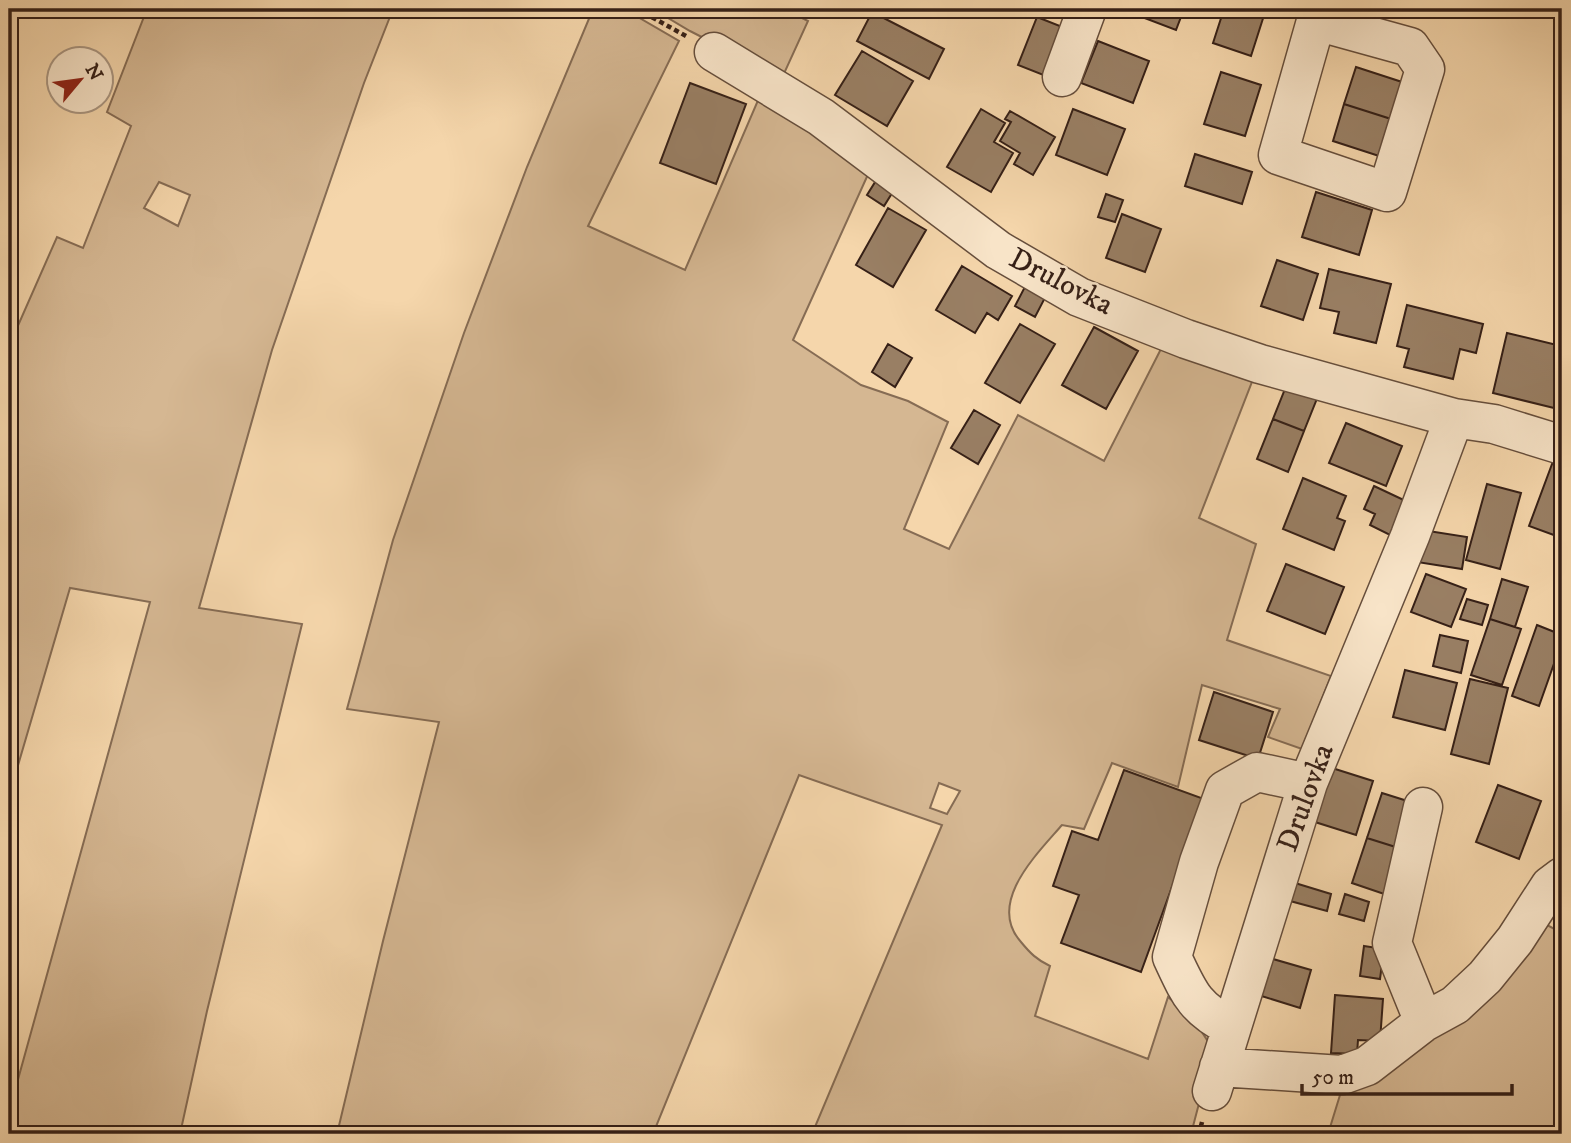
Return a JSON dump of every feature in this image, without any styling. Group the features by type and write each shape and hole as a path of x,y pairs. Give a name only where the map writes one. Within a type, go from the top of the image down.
{"street":[{"path":"1062,77 1087,9"},
{"path":"1316,21 1381,22 1410,47 1425,69 1387,192 1278,155 1316,21"},
{"name":"Drulovka","path":"714,52 821,117 998,250 1079,297 1186,339 1260,364 1454,418 1494,424 1562,445"},
{"name":"Drulovka","path":"1454,418 1410,537 1308,783 1215,1079 1342,1074 1367,1066 1424,1022 1455,1004 1485,977 1515,940 1550,886 1562,877"},
{"path":"1231,1027 1209,1016 1191,995 1172,957 1199,862 1226,790 1256,772 1308,783"},
{"path":"1423,807 1392,943 1424,1022"}],"path":[{"path":"636,9 714,52"}],"shaded area":[{"path":"147,9 393,9 364,83 272,350 199,608 302,624 207,1011 180,1134 9,1134 9,1112 150,602 70,588 9,796 9,346 57,237 83,248 131,126 114,116 116,116 116,89","holes":["159,182 190,195 178,226 144,208"]},
{"path":"593,9 624,9 679,41 588,226 685,270 762,91 870,170 793,340 861,385 908,401 948,422 904,529 949,549 1018,415 1104,461 1164,343 1255,374 1199,518 1256,544 1227,640 1331,676 1302,749 1268,737 1280,709 1202,685 1178,787 1112,763 1084,829 1062,825 1019,880 1009,911 1012,927 1021,942 1034,956 1050,966 1035,1016 1148,1059 1168,997 1194,1021 1213,1050 1191,1134 812,1134 942,825 799,775 653,1134 337,1134 439,722 347,709 393,540 464,333 527,167","holes":["939,783 960,791 947,814 930,808"]},
{"path":"653,9 788,9 808,21 782,78"},
{"path":"1536,919 1562,933 1562,1134 1328,1134 1344,1082"}],"building":[{"path":"811,9 805,18 793,11"},
{"path":"1121,9 1184,9 1176,30"},
{"path":"1224,9 1266,9 1251,56 1213,43"},
{"path":"1530,9 1557,9 1554,17"},
{"path":"872,12 944,49 929,79 857,41"},
{"path":"1037,17 1070,30 1051,78 1018,65"},
{"path":"1098,41 1149,61 1133,103 1081,83"},
{"path":"862,51 913,81 887,126 835,95"},
{"path":"1356,67 1402,82 1391,119 1344,104"},
{"path":"1221,72 1261,85 1245,136 1204,124"},
{"path":"690,83 746,104 716,184 660,163"},
{"path":"1344,104 1391,119 1379,156 1333,141"},
{"path":"981,109 1005,123 994,142 1013,153 991,192 947,167"},
{"path":"1073,109 1125,129 1107,175 1056,155"},
{"path":"1010,111 1055,137 1033,175 1014,164 1020,153 1000,141 1011,122 1005,119"},
{"path":"1195,154 1252,172 1242,204 1185,186"},
{"path":"882,171 899,182 884,206 867,195"},
{"path":"1316,192 1372,210 1359,255 1302,237"},
{"path":"1106,194 1123,200 1115,222 1098,217"},
{"path":"888,208 926,230 893,287 856,265"},
{"path":"1122,214 1161,229 1145,272 1106,258"},
{"path":"1277,260 1318,274 1303,320 1261,306"},
{"path":"962,266 1012,296 998,320 987,313 975,333 936,310"},
{"path":"1329,269 1391,284 1376,343 1334,333 1339,312 1320,308"},
{"path":"1029,279 1049,290 1035,317 1015,306"},
{"path":"1407,305 1483,324 1476,353 1460,349 1453,379 1404,367 1409,349 1397,346"},
{"path":"1020,324 1055,344 1020,403 985,383"},
{"path":"1094,327 1138,351 1106,409 1062,385"},
{"path":"1507,333 1561,346 1556,367 1562,369 1562,410 1493,393"},
{"path":"888,344 912,358 895,387 872,372"},
{"path":"1289,379 1320,391 1304,431 1273,419"},
{"path":"974,410 1000,425 978,464 951,448"},
{"path":"1273,419 1304,431 1288,472 1257,459"},
{"path":"1346,423 1402,446 1386,486 1329,463"},
{"path":"1555,456 1562,459 1562,538 1529,526"},
{"path":"1303,478 1346,496 1337,518 1345,521 1334,550 1283,529"},
{"path":"1487,484 1521,493 1500,569 1466,560"},
{"path":"1374,486 1408,502 1392,536 1370,525 1375,514 1364,509"},
{"path":"1422,530 1467,537 1462,569 1417,562"},
{"path":"1286,564 1344,587 1325,634 1267,611"},
{"path":"1426,574 1466,589 1451,627 1411,612"},
{"path":"1502,579 1528,587 1515,627 1490,619"},
{"path":"1467,599 1488,605 1482,625 1460,619"},
{"path":"1490,619 1521,629 1502,685 1471,675"},
{"path":"1537,625 1562,635 1539,706 1512,696"},
{"path":"1440,635 1468,641 1461,673 1433,666"},
{"path":"1405,670 1457,683 1445,730 1393,717"},
{"path":"1470,679 1508,688 1489,764 1451,754"},
{"path":"1214,692 1273,712 1258,759 1199,740"},
{"path":"1332,768 1373,781 1356,835 1315,822"},
{"path":"1124,770 1204,799 1141,972 1061,943 1079,895 1053,886 1072,831 1098,840"},
{"path":"1498,785 1541,801 1519,859 1476,842"},
{"path":"1382,793 1420,805 1405,850 1367,838"},
{"path":"1367,838 1405,850 1390,896 1352,883"},
{"path":"1295,883 1331,894 1327,911 1290,901"},
{"path":"1345,894 1369,902 1364,921 1339,914"},
{"path":"1364,946 1384,949 1380,979 1360,976"},
{"path":"1266,957 1311,970 1300,1008 1255,994"},
{"path":"1335,995 1383,999 1380,1041 1358,1040 1357,1054 1331,1053"}]}
